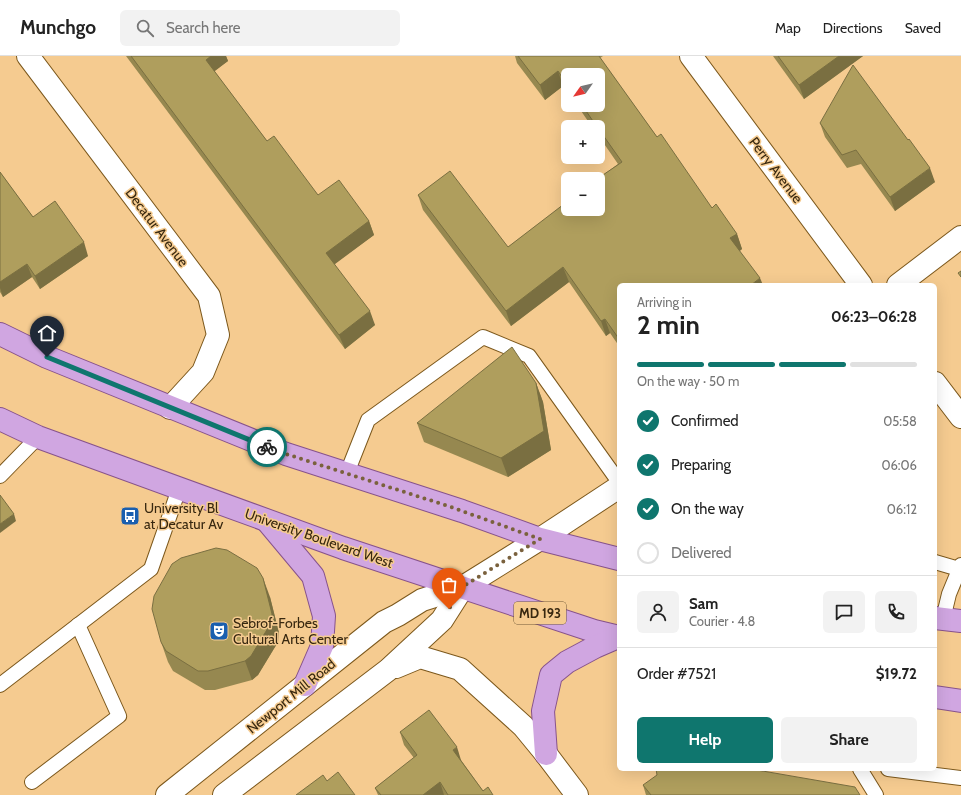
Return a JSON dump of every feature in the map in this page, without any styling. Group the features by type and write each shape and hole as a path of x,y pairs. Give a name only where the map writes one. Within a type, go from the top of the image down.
{"main road":[{"path":"0,334 47,357 286,454 462,511 540,539 617,558"},
{"name":"University Boulevard West","path":"0,419 38,437 343,548 594,631 617,637"},
{"path":"266,520 313,576 324,616 322,646 305,685"},
{"path":"546,754 543,711 551,675 567,662 595,647 617,638"},
{"path":"937,697 961,701"}],"street":[{"name":"Decatur Avenue","path":"28,56 210,296 218,335 203,372 170,408"},
{"name":"Perry Avenue","path":"691,56 860,283"},
{"path":"901,283 961,237"},
{"path":"937,386 961,417"},
{"name":"Newport Mill Road","path":"167,795 384,622 398,616 422,600 462,587 540,539 617,488"},
{"name":"Newport Mill Road","path":"224,795 388,670 442,620 462,587"},
{"path":"388,670 420,657 460,669 523,726 577,795"}],"lane":[{"path":"347,473 368,420 483,337 529,356 617,479"},
{"path":"0,476 38,437"},
{"path":"0,685 151,569 179,489"},
{"path":"937,562 960,567 949,594 946,619"},
{"path":"32,782 119,716 78,625"},
{"path":"861,771 876,795"},
{"path":"904,771 961,778"}],"building":[{"path":"131,56 211,56 206,60 267,141 274,136 318,195 339,180 369,221 326,253 370,311 339,335"},
{"path":"518,56 599,56 657,137 661,134 712,208 716,204 737,234 730,238 760,278 754,283 617,283 617,336 605,319 601,321 563,267 506,311 418,195 450,171 508,247 561,206 561,216 605,216 605,174 622,162 605,138 605,120 592,120 587,112 605,112 605,68 561,68 561,76 558,71 540,85"},
{"path":"778,56 839,56 799,85"},
{"path":"853,65 930,168 890,197 856,150 842,155 820,123"},
{"path":"0,172 33,217 55,201 84,242 35,276 27,264 0,282"},
{"path":"512,347 536,383 544,431 501,458 417,423"},
{"path":"0,495 14,514 0,524"},
{"name":"Sebrof-Forbes Cultural Arts Center","path":"216,548 227,550 257,568 263,578 272,614 271,623 251,656 245,661 208,671 198,671 166,651 161,642 152,609 154,596 172,564 181,558"},
{"path":"429,710 457,747 453,750 483,791 488,787 493,795 448,795 440,782 423,795 381,795 375,788 417,755 400,732"},
{"path":"656,771 763,771 855,787 860,795 651,795 643,785 657,775"},
{"path":"338,772 355,795 296,795 323,775 327,781"}],"way so far":[{"path":"267,447 462,511 540,539 462,587 449,609"}],"place":[{"name":"University Bl at Decatur Av","path":"130,516"},
{"name":"Sebrof-Forbes Cultural Arts Center","path":"219,631"}],"route":[{"path":"47,357 267,447"}]}
